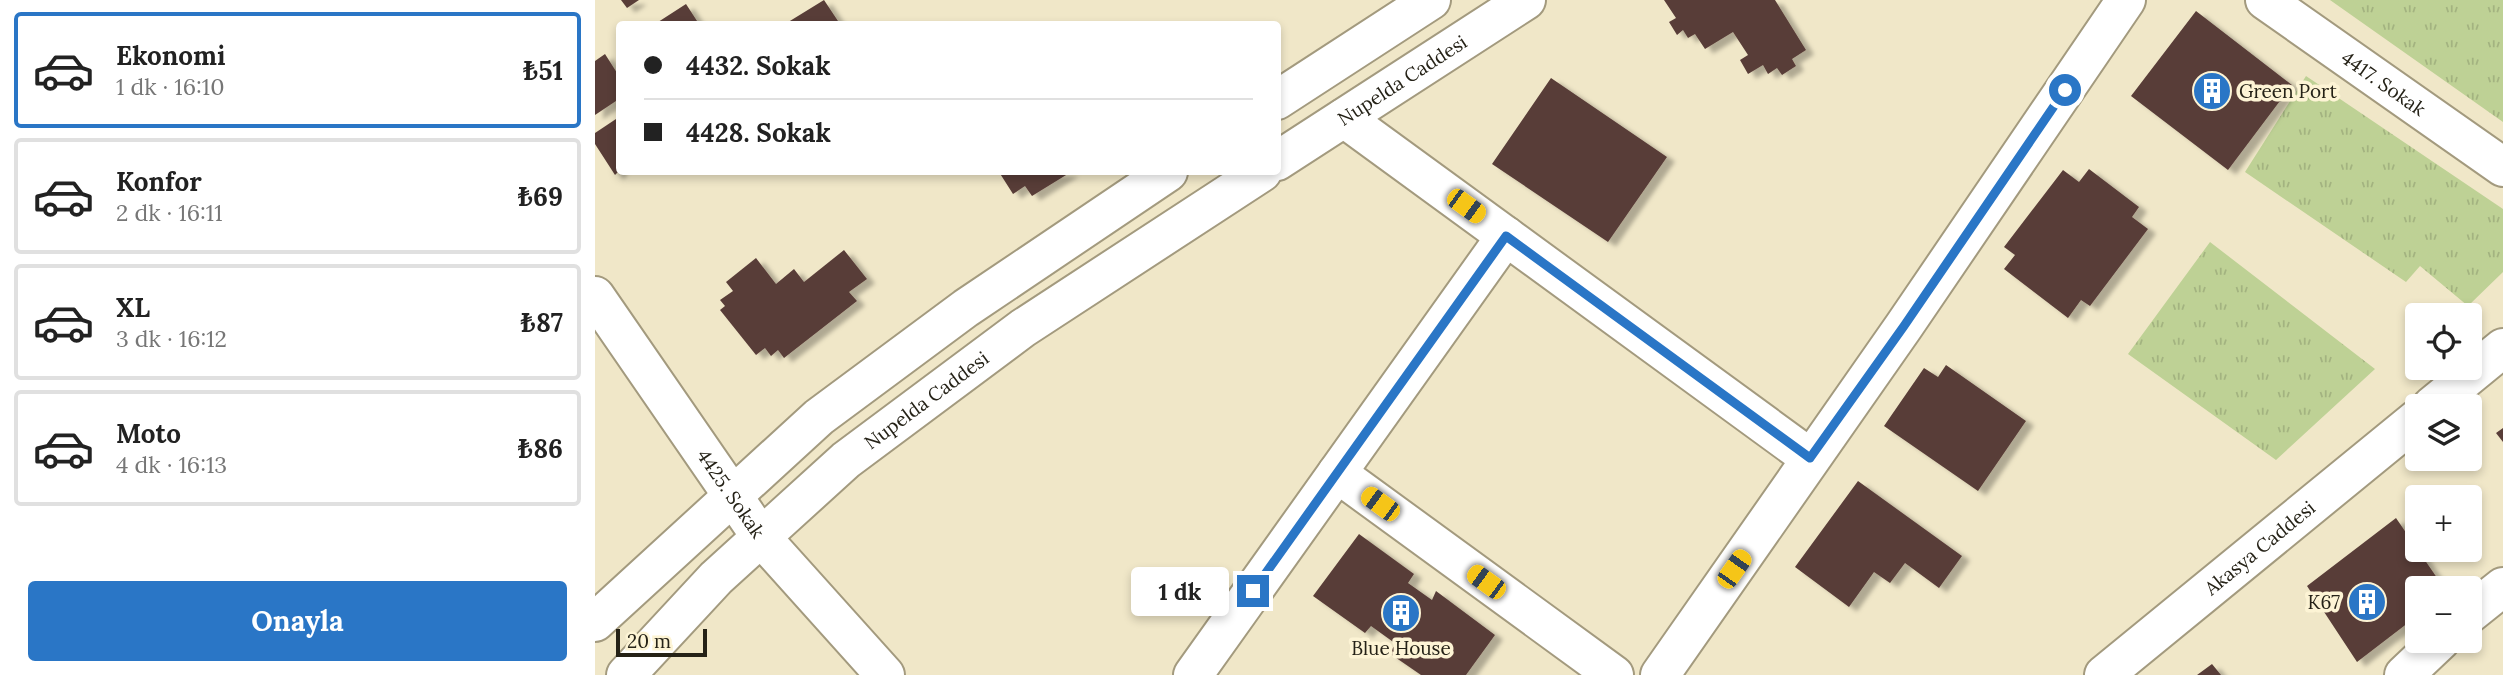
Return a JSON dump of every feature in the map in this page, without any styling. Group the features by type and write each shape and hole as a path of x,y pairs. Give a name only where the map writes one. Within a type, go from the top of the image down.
{"street":[{"path":"1281,97 1431,0"},
{"name":"Nupelda Caddesi","path":"1281,159 1526,0"},
{"path":"1660,675 1904,326 2126,0"},
{"name":"4417. Sokak","path":"2265,0 2503,167"},
{"path":"1344,118 1810,458"},
{"path":"595,622 819,417 934,331 1164,175"},
{"name":"Nupelda Caddesi","path":"626,675 716,578 846,460 1023,328 1257,175"},
{"path":"1193,675 1506,236"},
{"name":"4425. Sokak","path":"595,296 761,537 885,675"},
{"path":"2447,394 2503,348"},
{"name":"Akasya Caddesi","path":"2104,675 2405,429"},
{"path":"1337,473 1614,675"},
{"path":"2482,604 2503,587"},
{"path":"2404,675 2427,653"}],"green space":[{"path":"2330,0 2503,0 2503,122"},
{"path":"2306,76 2503,209 2503,272 2471,303 2464,303 2420,266 2406,282 2245,172"},
{"path":"2210,242 2375,369 2276,460 2128,354"}],"building":[{"path":"621,0 639,0 627,8"},
{"path":"824,0 838,21 790,21"},
{"path":"1664,0 1775,0 1806,50 1792,59 1796,66 1782,75 1777,68 1768,74 1763,65 1748,74 1740,60 1748,55 1733,32 1705,49 1695,34 1688,38 1683,30 1677,35 1669,22 1676,18"},
{"path":"686,4 697,21 660,21"},
{"name":"Green Port","path":"2196,11 2292,85 2228,170 2131,96"},
{"path":"605,54 616,71 616,101 595,115 595,61"},
{"path":"1551,78 1667,157 1608,242 1492,164"},
{"path":"616,119 615,175 595,144 595,133"},
{"path":"2089,169 2139,207 2132,217 2148,229 2090,306 2081,300 2068,318 2004,269 2015,255 2004,247 2063,170 2079,182"},
{"path":"1001,175 1066,175 1032,196 1025,186 1013,194"},
{"path":"844,250 867,279 849,292 857,301 784,358 778,350 771,356 765,348 756,355 720,310 725,306 720,300 733,291 726,282 756,258 776,284 794,269 804,282"},
{"path":"1946,365 2026,421 1978,491 1884,426 1924,368 1938,377"},
{"path":"2503,428 2503,442 2496,433"},
{"path":"1858,481 1962,556 1939,588 1905,563 1890,583 1874,572 1849,607 1795,567"},
{"name":"K67","path":"2396,518 2405,531 2405,562 2426,562 2436,576 2405,576 2405,625 2357,662 2307,586"},
{"name":"Blue House","path":"1359,534 1414,574 1408,583 1432,600 1436,591 1495,635 1466,675 1421,675 1389,653 1396,644 1371,626 1365,633 1313,596"},
{"path":"2212,664 2221,675 2197,675"}],"place":[{"name":"Green Port","path":"2212,91"},
{"name":"K67","path":"2367,602"},
{"name":"Blue House","path":"1401,613"}],"route":[{"path":"1253,591 1506,236 1810,458 2065,90"}]}
